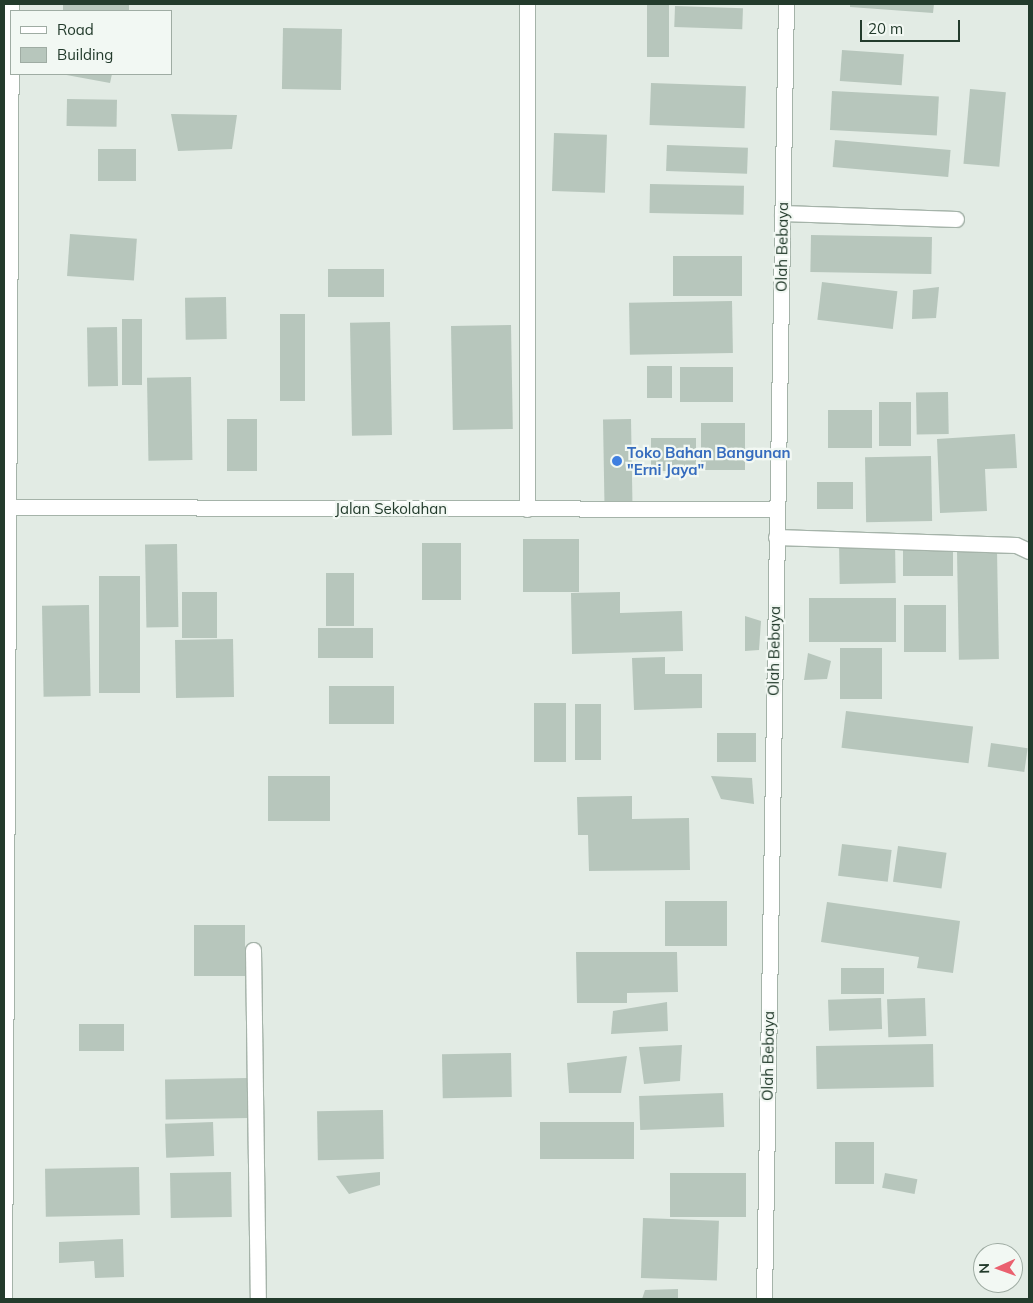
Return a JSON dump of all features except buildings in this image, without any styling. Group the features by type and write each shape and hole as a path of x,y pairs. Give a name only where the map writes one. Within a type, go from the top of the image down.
{"street":[{"path":"527,4 527,509"},
{"name":"Olah Bebaya","path":"764,1299 786,4"},
{"path":"4,1299 8,13"},
{"path":"782,213 956,219"},
{"name":"Jalan Sekolahan","path":"5,507 777,509"},
{"path":"776,536 1016,545 1029,551"},
{"path":"253,950 258,1299"}],"place":[{"name":"Toko Bahan Bangunan \"Erni Jaya\"","path":"617,461"}]}
